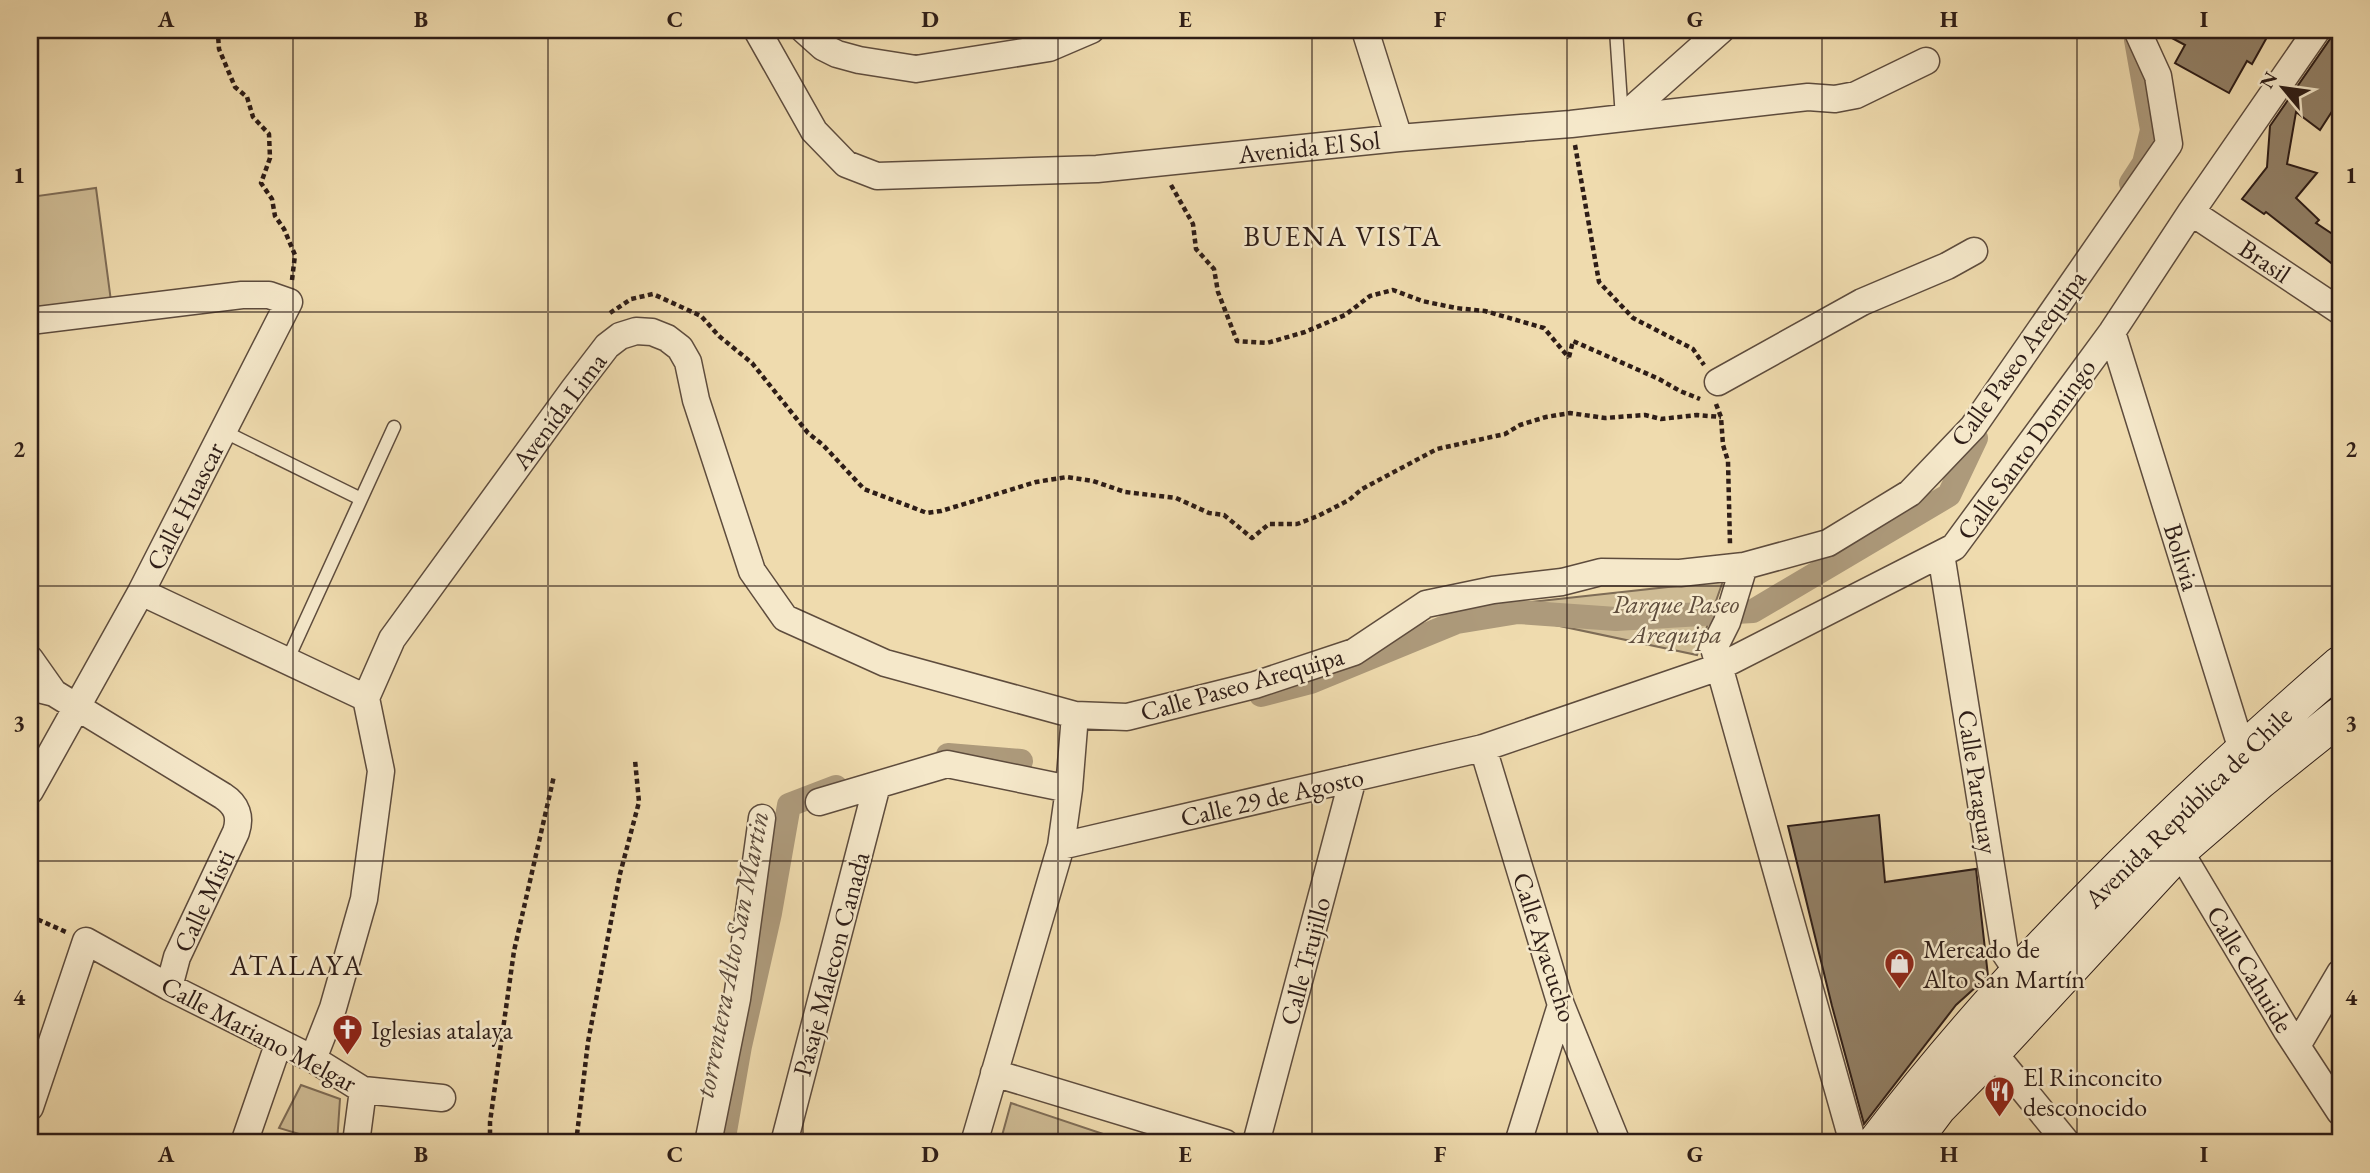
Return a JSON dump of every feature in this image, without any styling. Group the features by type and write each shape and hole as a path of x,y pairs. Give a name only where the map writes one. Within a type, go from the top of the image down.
{"street":[{"name":"Avenida El Sol","path":"757,30 814,131 846,164 877,176 1097,169 1399,138 1571,124 1808,97 1835,99 1856,95 1926,61"},
{"path":"804,30 823,47 837,54 916,69 1049,48 1091,30"},
{"path":"1365,30 1399,138"},
{"path":"1622,118 1721,30"},
{"name":"Calle Paseo Arequipa","path":"1075,715 1127,717 1255,685 1354,652 1426,604 1493,590 1562,582 1601,572 1680,573 1735,567 1828,543 1910,493 1973,427 2169,144 2158,76 2137,30"},
{"name":"Calle Santo Domingo","path":"1482,748 1719,667 1954,547 2112,332 2190,212 2317,30"},
{"name":"Brasil","path":"2190,212 2340,311"},
{"path":"1717,393 1862,302 1947,266 1974,251"},
{"path":"30,321 242,295 269,295 289,302"},
{"name":"Calle Huascar","path":"30,791 53,696 141,592 289,302"},
{"name":"Avenida Lima","path":"366,698 392,639 607,346 636,331 652,332 667,338 680,348 688,362 696,400 752,571 785,618 886,663 1075,715"},
{"name":"Bolivia","path":"2112,332 2251,765"},
{"name":"Calle Paraguay","path":"1941,554 2005,953 2031,985"},
{"path":"1735,567 1727,622 1714,648 1853,1143"},
{"path":"141,592 366,698 381,771 364,898 333,1008 313,1059"},
{"path":"30,659 53,696"},
{"name":"Avenida República de Chile","path":"1876,1143 1911,1097 1982,1038 2170,839 2251,765 2340,665"},
{"name":"Calle Misti","path":"53,696 230,800 239,815 236,832 177,957 169,987"},
{"path":"974,1143 1061,846 1075,715"},
{"name":"Avenida República de Chile","path":"2251,765 2340,716"},
{"name":"Calle 29 de Agosto","path":"1061,846 1482,748"},
{"name":"Calle Ayacucho","path":"1482,748 1561,1005 1617,1143"},
{"path":"819,802 947,764 1069,789"},
{"name":"Calle Trujillo","path":"1256,1143 1353,778"},
{"name":"Pasaje Malecon Canada","path":"784,1143 877,785"},
{"path":"708,1143 737,999 762,818"},
{"name":"Calle Cahuide","path":"2170,839 2340,1112"},
{"path":"30,1107 86,941"},
{"name":"Calle Mariano Melgar","path":"86,941 169,987 313,1059 363,1090 442,1098"},
{"path":"2297,1046 2340,973"},
{"path":"1518,1143 1561,1005"},
{"path":"1982,1038 2067,1143"},
{"name":"Avenida República de Chile","path":"1911,1143 1938,1107 1982,1038"},
{"path":"244,1143 279,1042"},
{"path":"994,1073 1225,1143"},
{"path":"356,1143 363,1090"}],"lane":[{"path":"1616,30 1622,118"},
{"path":"288,661 394,428"},
{"path":"223,431 361,499"}],"path":[{"path":"220,30 219,49 235,87 247,97 253,117 269,134 270,158 261,183 272,199 275,216 284,229 295,256 289,302"},
{"path":"1571,124 1599,282 1633,318 1693,349 1717,393 1723,444 1728,461 1731,539 1735,567"},
{"path":"1162,162 1175,196 1193,224 1196,249 1214,269 1218,292 1237,341 1267,343 1306,332 1345,315 1370,296 1393,290 1422,301 1485,311 1544,328 1569,358 1573,341 1705,402 1717,393"},
{"path":"608,316 631,299 653,294 701,316 719,336 752,362 808,433 823,445 864,489 927,513 942,511 1036,482 1067,477 1093,481 1125,492 1176,498 1209,513 1224,515 1252,538 1269,524 1297,524 1318,516 1437,449 1505,434 1520,425 1546,417 1570,412 1605,418 1645,415 1661,419 1698,415 1721,417"},
{"path":"576,1143 588,1042 620,874 639,802 635,760"},
{"path":"490,1143 490,1122 513,951 554,776"},
{"path":"30,916 86,941"}],"green space":[{"path":"96,188 111,301 30,309 30,197"},
{"name":"Parque Paseo Arequipa","path":"1723,581 1697,655 1475,608"},
{"path":"301,1085 340,1099 337,1143 279,1128"},
{"path":"1011,1103 1130,1143 1000,1143"}],"building":[{"path":"2157,30 2271,30 2252,64 2247,61 2229,93 2175,63 2185,45"},
{"path":"2333,30 2340,30 2340,99 2320,130 2296,112 2287,164 2317,173 2296,198 2319,220 2316,223 2340,239 2340,270 2266,212 2264,214 2242,199 2267,167 2270,126 2330,39"},
{"name":"Mercado de Alto San Martín","path":"1879,815 1885,882 1976,869 1988,976 1956,1005 1864,1124 1788,826"}],"waterway":[{"name":"torrentera Alto San Martin","path":"2131,183 2144,163 2152,130 2136,40"},
{"name":"torrentera Alto San Martin","path":"1261,695 1311,682 1457,622 1518,612 1616,619 1753,611 1949,495 1976,438"},
{"name":"torrentera Alto San Martin","path":"948,755 1021,761"},
{"name":"torrentera Alto San Martin","path":"723,1143 789,805 836,787"}],"place":[{"name":"Mercado de Alto San Martín","path":"1900,991"},
{"name":"Iglesias atalaya","path":"348,1057"},
{"name":"El Rinconcito desconocido","path":"2000,1119"}],"district":[{"name":"BUENA VISTA","path":"1343,236"},
{"name":"ATALAYA","path":"297,965"}]}
